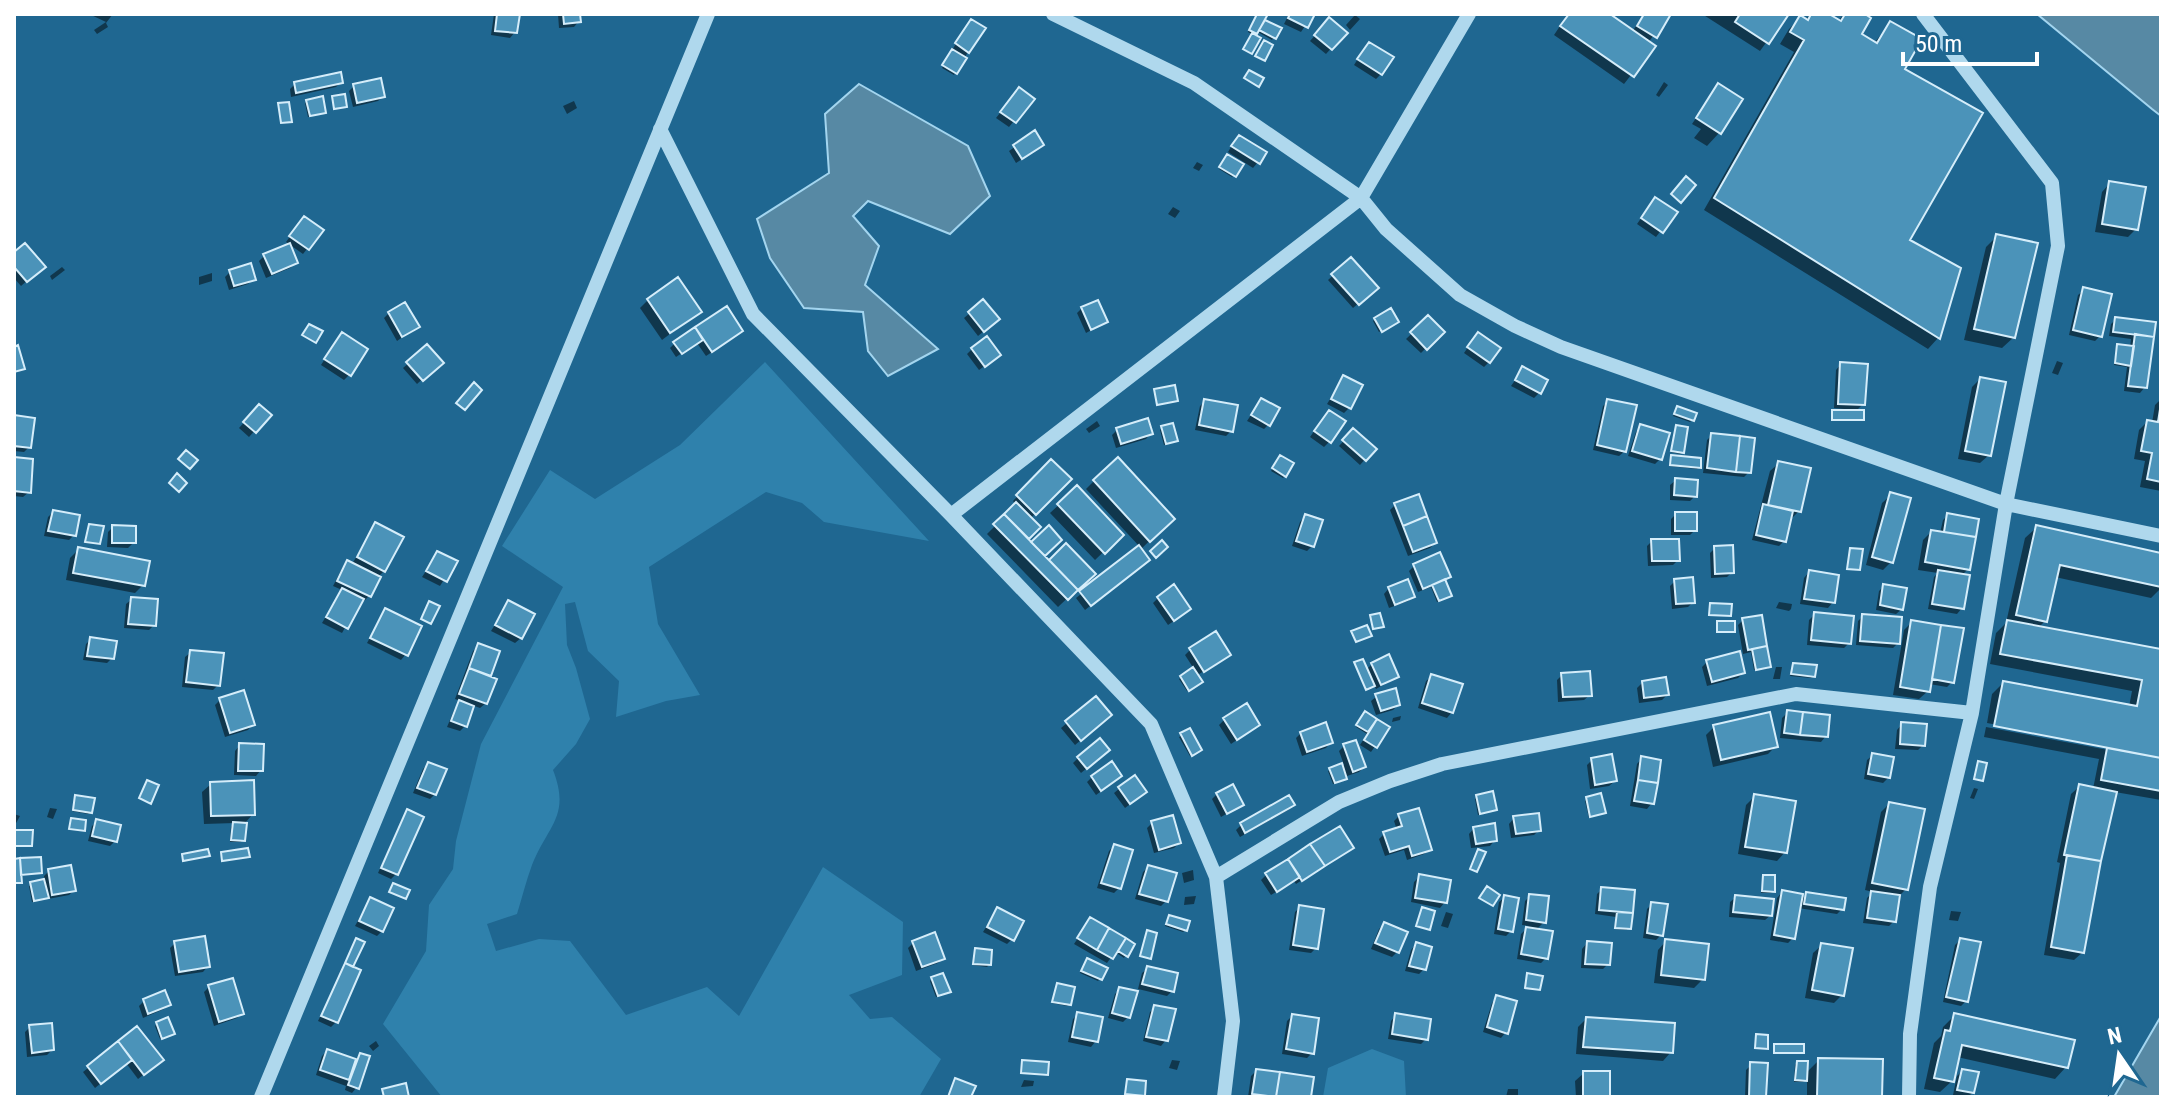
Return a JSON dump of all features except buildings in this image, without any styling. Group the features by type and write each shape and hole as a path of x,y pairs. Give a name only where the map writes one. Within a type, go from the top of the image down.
{"street":[{"path":"261,1097 708,14"},
{"path":"1053,14 1194,83 1361,198 1386,229 1460,295 1526,331 1561,347 2006,504 2161,536"},
{"path":"951,515 1361,198 1469,14"},
{"path":"1909,1097 1910,1034 1930,887 1972,713 2006,504 2058,246 2052,183 1923,14"},
{"path":"660,129 753,314 1151,724 1216,877 1233,1021 1224,1097"},
{"path":"1216,877 1339,802 1442,764 1796,694 1972,713"}],"shaded area":[{"path":"2037,14 2161,14 2161,116 2152,109"},
{"path":"859,84 968,146 990,196 950,234 868,201 853,216 879,246 865,285 938,349 888,376 868,351 863,312 804,308 770,258 757,219 829,173 825,114"},
{"path":"765,362 929,541 824,522 802,503 766,492 649,567 658,624 700,695 666,701 616,717 619,681 588,651 575,602 565,604 567,645 590,719 576,744 553,770 560,799 558,810 532,865 517,914 487,924 496,951 539,939 570,941 626,1015 707,987 739,1016 823,867 903,922 902,975 849,995 870,1019 892,1017 941,1059 919,1097 442,1097 383,1024 426,951 429,905 453,869 456,841 481,744 563,587 502,546 550,470 595,499 680,445"},
{"path":"2161,1016 2161,1097 2114,1097"},
{"path":"1372,1049 1404,1061 1406,1097 1323,1097 1328,1068"}]}
